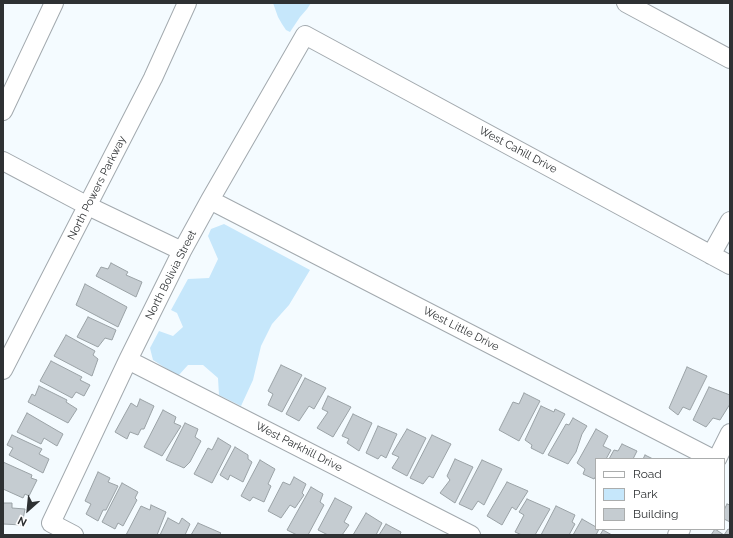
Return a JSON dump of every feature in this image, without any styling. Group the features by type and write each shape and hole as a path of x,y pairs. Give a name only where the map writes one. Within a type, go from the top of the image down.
{"street":[{"path":"3,111 54,3"},
{"name":"North Powers Parkway","path":"3,370 153,78 187,3"},
{"path":"626,3 730,59"},
{"name":"North Bolivia Street","path":"74,535 52,523 128,360 182,251 305,35"},
{"name":"West Cahill Drive","path":"305,35 730,265"},
{"path":"3,160 88,206 182,251"},
{"name":"West Little Drive","path":"210,200 711,458"},
{"path":"711,255 730,221"},
{"name":"West Parkhill Drive","path":"128,360 470,535"},
{"path":"718,458 730,433"}],"green space":[{"path":"273,3 311,3 290,32 286,30 282,24"},
{"path":"224,224 310,270 289,305 272,324 261,346 253,380 241,406 219,395 218,378 203,365 188,365 178,376 153,360 150,348 159,331 173,336 183,327 177,313 171,310 188,279 209,278 218,259 208,236 211,229"}],"building":[{"path":"111,263 128,272 126,275 142,282 136,297 96,276 101,267 108,269"},
{"path":"85,284 127,307 118,327 76,305"},
{"path":"88,317 116,330 112,340 105,338 98,347 77,337"},
{"path":"66,335 95,351 93,355 98,359 92,376 54,356"},
{"path":"51,361 82,377 80,380 90,385 84,396 76,392 72,398 40,381"},
{"path":"281,365 302,375 282,412 268,405 273,394 268,391"},
{"path":"687,367 707,376 690,410 683,407 678,415 669,408"},
{"path":"305,378 326,388 314,409 309,406 299,421 286,414"},
{"path":"39,386 67,400 66,402 77,409 68,423 28,402 32,394 35,396"},
{"path":"709,387 730,395 730,404 720,420 713,418 706,427 693,420"},
{"path":"524,393 540,401 519,441 499,430 513,402 519,404"},
{"path":"328,396 351,407 333,437 317,428 328,412 322,409"},
{"path":"140,399 154,406 144,429 141,429 138,435 130,432 127,439 115,432 131,403 137,407"},
{"path":"541,406 554,412 555,409 565,414 543,454 531,448 532,445 525,440"},
{"path":"163,410 176,417 174,423 181,426 162,456 144,447"},
{"path":"27,413 63,434 57,446 44,438 41,444 17,432"},
{"path":"353,414 372,423 359,451 347,443 349,439 342,436"},
{"path":"573,418 587,426 582,434 576,452 568,464 548,455 566,424 569,425"},
{"path":"185,423 198,429 195,437 201,441 190,462 184,468 166,460"},
{"path":"378,426 397,434 386,458 381,455 378,459 366,453"},
{"path":"407,429 426,438 407,476 392,468 399,457 392,454"},
{"path":"596,429 608,436 603,446 611,450 607,458 595,458 594,479 583,474 585,469 577,463"},
{"path":"12,435 42,449 39,454 49,459 43,473 9,455 13,448 7,445"},
{"path":"432,435 451,444 433,478 429,476 423,484 410,478"},
{"path":"218,438 231,446 212,483 194,474 208,448 212,450"},
{"path":"622,444 637,451 634,458 610,458 614,450 618,451"},
{"path":"235,447 248,455 248,459 252,462 243,482 230,475 228,480 220,475"},
{"path":"645,455 651,458 644,458"},
{"path":"455,459 473,467 455,503 440,493 450,480 447,476"},
{"path":"260,460 275,469 268,484 271,486 264,502 253,497 250,501 241,496"},
{"path":"482,460 502,469 484,505 478,501 472,510 459,504"},
{"path":"3,462 32,475 31,478 37,480 29,496 25,494 23,498 3,489"},
{"path":"98,472 110,478 108,482 118,486 106,510 103,510 98,521 86,514 91,504 85,501"},
{"path":"294,477 306,484 302,493 304,495 295,508 290,505 281,518 268,511 283,482 290,485"},
{"path":"507,482 528,491 516,510 512,507 502,525 487,516"},
{"path":"122,483 138,492 135,498 137,500 123,526 118,523 115,529 102,522"},
{"path":"311,487 323,494 320,502 324,505 308,535 297,535 287,530"},
{"path":"335,498 352,507 344,522 349,525 342,535 328,535 318,530"},
{"path":"527,499 550,509 535,535 522,535 515,532 524,515 519,512"},
{"path":"3,503 12,503 12,508 25,509 22,525 3,524"},
{"path":"727,504 730,505 730,522 725,520 725,508"},
{"path":"151,505 166,512 157,535 126,535 141,506 150,510"},
{"path":"556,506 575,515 572,522 575,524 569,535 541,535"},
{"path":"366,513 382,523 376,535 353,535"},
{"path":"168,518 179,524 182,518 190,524 185,535 160,535"},
{"path":"582,519 595,526 595,530 598,530 596,535 573,535"},
{"path":"198,523 221,533 219,535 191,535"},
{"path":"386,524 401,532 400,535 379,535"},
{"path":"728,529 730,530 730,535 724,535"},
{"path":"603,530 612,535 600,535"},
{"path":"714,530 716,530 724,535 711,535"}]}
